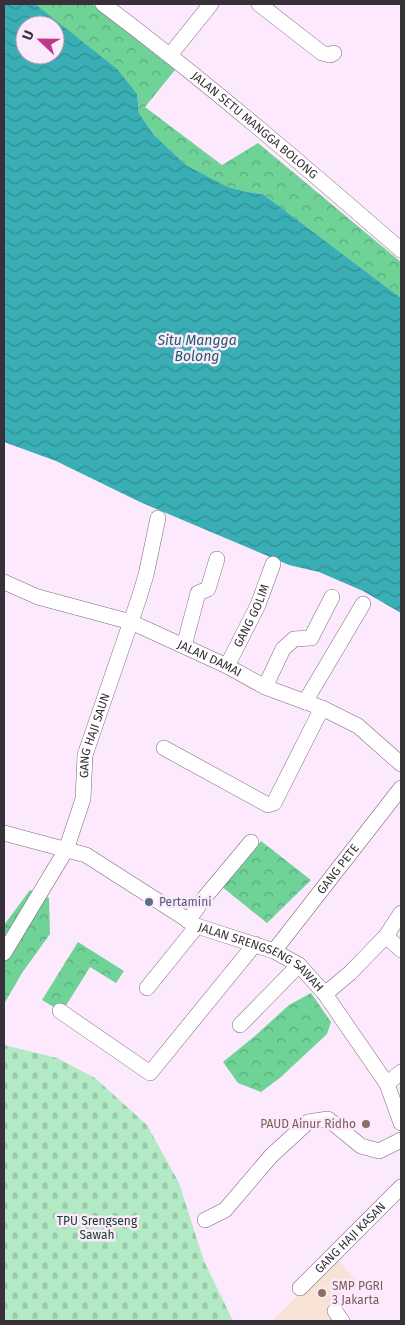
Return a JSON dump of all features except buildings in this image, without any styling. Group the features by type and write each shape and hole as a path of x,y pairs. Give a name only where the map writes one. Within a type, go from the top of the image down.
{"street":[{"name":"JALAN SETU MANGGA BOLONG","path":"103,4 266,132 401,250"},
{"path":"170,55 211,4"},
{"path":"260,4 322,53 330,55 334,53"},
{"name":"GANG HAJI SAUN","path":"4,953 66,850 83,799 85,755 146,575 158,518"},
{"path":"184,646 198,593 208,589 217,559"},
{"name":"GANG GOLIM","path":"227,666 258,605 273,564"},
{"name":"JALAN DAMAI","path":"4,582 38,597 130,622 227,666 265,688 322,708 358,726 401,764"},
{"path":"265,688 284,649 294,639 311,638 332,597"},
{"path":"304,702 363,604"},
{"path":"164,748 268,805 274,803 322,708"},
{"name":"GANG PETE","path":"274,951 401,788"},
{"name":"JALAN SRENGSENG SAWAH","path":"4,833 86,856 193,923 274,951 299,965 325,994 387,1084 401,1123"},
{"path":"147,988 193,923 205,897 251,842"},
{"path":"325,994 350,973 386,936 401,913"},
{"path":"386,936 401,950"},
{"path":"60,1011 150,1073 255,944"},
{"path":"240,1025 299,965"},
{"path":"387,1084 401,1072"},
{"path":"205,1220 225,1210 271,1156 308,1122 328,1119 361,1146 379,1151 401,1137"},
{"name":"GANG HAJI KASAN","path":"300,1288 401,1188"}],"shaded area":[{"name":"SMP PGRI 3 Jakarta","path":"336,1258 356,1280 330,1306 340,1321 272,1321"}],"green space":[{"path":"35,4 92,4 175,70 145,107 222,165 258,143 401,262 401,298 263,194 228,187 186,165 154,135 139,113 137,94 65,30 65,15 47,15"},
{"path":"261,841 311,880 267,923 221,886"},
{"path":"30,890 49,898 50,934 22,973 4,1004 4,925"},
{"path":"78,942 124,971 116,983 90,967 62,1012 42,1000"},
{"path":"311,993 331,1022 327,1034 281,1077 261,1092 238,1083 223,1062 289,1005"},
{"name":"TPU Srengseng Sawah","path":"4,1045 57,1058 95,1078 147,1125 179,1183 204,1261 233,1321 4,1321"}],"water":[{"name":"Situ Mangga Bolong","path":"4,4 35,4 49,15 15,15 15,65 65,65 65,28 117,69 137,94 139,113 154,135 186,165 228,187 263,194 401,298 401,613 363,591 319,572 289,565 140,502 56,461 4,442"}],"place":[{"name":"Pertamini","path":"149,902"},
{"name":"PAUD Ainur Ridho","path":"366,1124"},
{"name":"SMP PGRI 3 Jakarta","path":"322,1293"}]}
